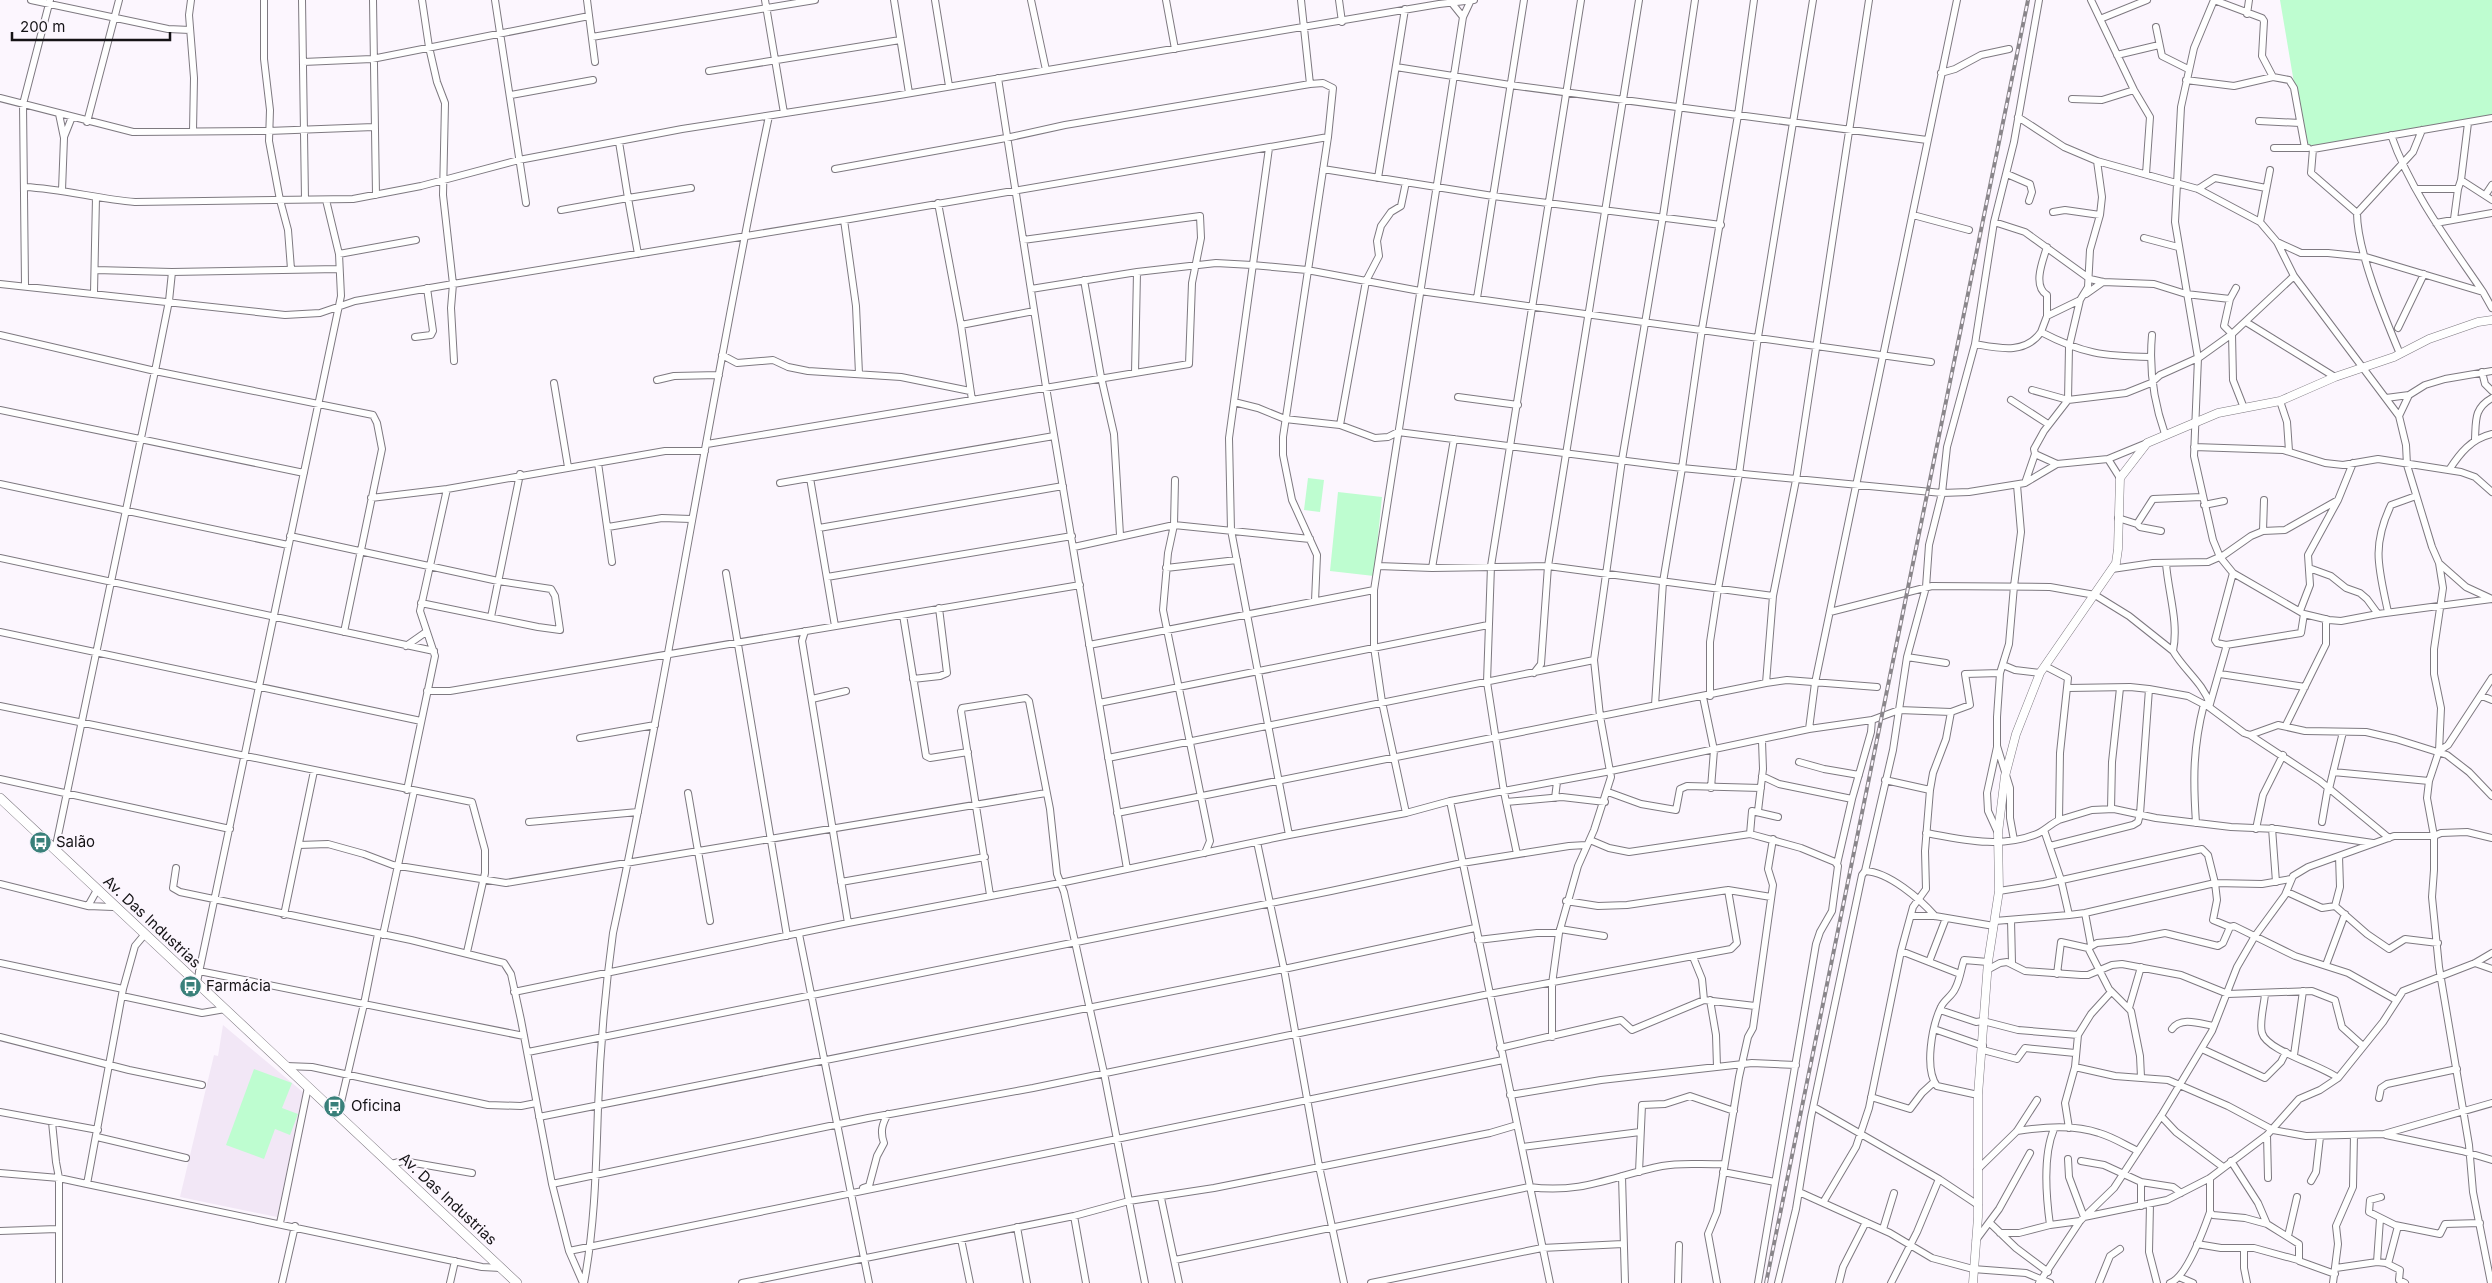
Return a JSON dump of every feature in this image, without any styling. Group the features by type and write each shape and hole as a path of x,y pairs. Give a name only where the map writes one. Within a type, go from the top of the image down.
{"main road":[{"name":"Av. Das Industrias","path":"0,798 517,1283"}],"street":[{"path":"31,0 49,2 168,29 190,30"},
{"path":"87,122 119,0"},
{"path":"191,0 190,30 194,78 194,131"},
{"path":"264,0 264,59 270,110 268,131 280,200 288,230 290,269"},
{"path":"302,0 305,200"},
{"path":"373,0 372,59 376,195"},
{"path":"422,0 429,47 437,82 445,103 443,195 453,284 451,308 454,361"},
{"path":"495,0 526,203"},
{"path":"587,0 595,62"},
{"path":"765,0 784,114"},
{"path":"592,37 815,0"},
{"path":"894,0 909,93"},
{"path":"935,0 948,86"},
{"path":"1031,0 1046,70"},
{"path":"1166,0 1175,49"},
{"path":"1301,0 1310,84"},
{"path":"1339,0 1342,22"},
{"path":"25,187 62,190 114,200 161,202 326,200 376,195 444,180 519,160 682,129 784,114 1342,22 1439,2 1473,0"},
{"path":"1406,813 1382,702 1374,647 1374,590 1463,18 1473,0"},
{"path":"1477,298 1524,0"},
{"path":"1517,854 1504,792 1487,682 1491,566 1581,0"},
{"path":"1534,673 1541,664 1548,566 1639,0"},
{"path":"1552,1038 1552,984 1559,931 1566,901 1605,802 1611,771 1600,716 1594,660 1622,460 1663,216 1695,0"},
{"path":"1655,705 1663,582 1702,329 1721,225 1754,0"},
{"path":"1711,788 1714,750 1706,696 1710,642 1739,474 1758,337 1813,0"},
{"path":"1766,682 1773,596 1796,480 1870,0"},
{"path":"1809,729 1815,683 1957,0"},
{"path":"1778,1283 1799,1192 1814,1107 1862,875 1865,871 1893,750 1907,657 1926,587 1929,545 1942,492 1947,447 1974,344 1994,222 2007,174 2039,0"},
{"path":"2091,0 2134,90 2150,117 2146,174"},
{"path":"2100,19 2147,0"},
{"path":"2273,77 2262,56 2264,21 2262,18 2247,14 2214,0 2194,48 2181,108 2175,222 2198,358 2194,456 2213,540 2220,557 2233,574 2302,613 2326,619 2341,621 2388,612 2492,599"},
{"path":"2247,14 2249,0"},
{"path":"25,285 23,104 49,2"},
{"path":"1451,2 1463,18"},
{"path":"1378,178 1406,9"},
{"path":"304,62 372,59 589,16"},
{"path":"2156,27 2162,56 2188,69"},
{"path":"709,71 900,40"},
{"path":"2117,55 2159,45"},
{"path":"1942,73 1981,55 2009,48"},
{"path":"1396,67 1510,85 1928,140"},
{"path":"2186,80 2234,86 2273,77 2289,80 2292,83 2304,148"},
{"path":"998,78 1046,387 1127,869"},
{"path":"511,95 593,80"},
{"path":"835,169 1006,138 1065,125 1310,84 1329,84 1335,90 1285,419 1283,454 1296,515 1310,539 1318,562 1315,601"},
{"path":"2072,99 2102,100 2134,90"},
{"path":"0,98 87,122 133,132 268,131 374,127"},
{"path":"59,114 64,138 62,190"},
{"path":"584,1283 591,1247 607,972 655,725 691,518 769,116"},
{"path":"2018,116 2064,147 2097,161 2198,189 2260,222 2277,242 2294,276 2399,416 2406,445 2407,465 2439,563 2443,588 2433,662 2441,708 2439,751 2428,781 2427,807 2434,836 2432,897 2441,977 2470,1153 2473,1192 2491,1283"},
{"path":"64,138 72,117"},
{"path":"2274,148 2313,149 2492,118"},
{"path":"2259,121 2300,123"},
{"path":"2454,219 2468,123"},
{"path":"2400,354 2366,257 2357,224 2357,213 2402,165 2415,148 2422,130"},
{"path":"2391,135 2402,165 2436,223 2492,308"},
{"path":"0,284 25,285 285,314 320,313 355,301 427,288 844,220 1328,137"},
{"path":"619,142 638,254"},
{"path":"1269,148 1252,265 1244,347 1229,438 1230,530 1289,835"},
{"path":"2313,149 2311,173 2357,213"},
{"path":"2025,483 2035,454 2034,449 2048,424 2068,400 2069,347 2082,297 2090,279 2090,250 2100,216 2102,197 2097,161"},
{"path":"1324,169 1493,196 1663,216 1721,225"},
{"path":"2260,222 2270,170"},
{"path":"2007,174 2030,184 2032,192 2029,201"},
{"path":"2198,189 2215,178 2266,188"},
{"path":"2461,180 2486,194 2492,200"},
{"path":"1340,425 1366,281 1379,256 1378,241 1381,226 1391,212 1401,206 1406,182"},
{"path":"2486,194 2492,185"},
{"path":"561,210 691,188"},
{"path":"2417,189 2458,189"},
{"path":"94,293 96,197"},
{"path":"197,982 341,296 339,254 326,200"},
{"path":"938,203 961,325 972,400"},
{"path":"2053,212 2065,210 2100,216"},
{"path":"2436,223 2492,213"},
{"path":"371,498 447,488 520,474 665,451 706,448 1101,377 1189,364 1192,283 1201,238 1201,217 1198,215 1023,240"},
{"path":"1913,215 1969,230"},
{"path":"844,220 856,306 858,374"},
{"path":"1994,222 2025,232 2090,279 2103,282 2154,284 2186,294 2230,299"},
{"path":"2144,238 2178,246"},
{"path":"339,254 416,240"},
{"path":"2277,242 2301,253 2328,253 2366,257 2483,292"},
{"path":"1974,344 2008,348 2022,347 2031,343 2041,332 2048,316 2047,295 2041,290 2040,283 2047,247"},
{"path":"1031,289 1136,272 1216,262 1308,270 1420,291 1533,305 1589,315 1702,329 1931,362"},
{"path":"95,270 172,272 339,269"},
{"path":"55,850 155,371 169,301 172,272"},
{"path":"1135,372 1136,272"},
{"path":"2398,328 2424,274"},
{"path":"2032,390 2068,400 2126,394 2154,382 2160,375 2198,358 2232,334 2294,276"},
{"path":"1084,280 1101,377 1115,440 1120,536"},
{"path":"2048,316 2082,297 2103,282"},
{"path":"415,338 431,335 433,331 427,288"},
{"path":"2236,288 2230,299 2224,326 2232,334 2233,380 2244,408"},
{"path":"961,325 1034,311"},
{"path":"1234,402 1258,408 1285,419 1340,425 1375,438 1388,437 1398,432 1682,468 1796,480 1856,486 1925,489 1942,492 1969,492 2025,483 2057,464 2108,459 2218,413 2280,401 2335,377 2400,354 2429,340 2478,322 2492,320"},
{"path":"2246,322 2335,377"},
{"path":"2041,332 2069,347 2108,356 2150,357"},
{"path":"2152,335 2150,357 2158,414 2165,434"},
{"path":"0,336 155,371 369,414 375,417 382,449 344,632"},
{"path":"722,355 736,363"},
{"path":"720,367 736,363 773,360 788,367 808,372 901,377 970,391"},
{"path":"2399,416 2409,396 2425,385 2445,378 2492,371"},
{"path":"2482,372 2485,384 2492,391"},
{"path":"657,380 674,376 719,374"},
{"path":"554,383 568,467"},
{"path":"2386,398 2409,396"},
{"path":"1458,397 1518,404"},
{"path":"2475,439 2478,411 2481,405 2492,398"},
{"path":"2011,400 2048,424"},
{"path":"2280,401 2287,422 2289,451"},
{"path":"0,410 140,441 304,473"},
{"path":"2448,470 2475,439 2492,434"},
{"path":"780,483 1054,436"},
{"path":"1432,568 1454,439"},
{"path":"1973,1283 1978,1205 1978,1095 1983,1048 1987,966 1999,891 1998,833 2005,776 2016,734 2040,673 2112,569 2118,549 2120,478 2147,443"},
{"path":"2194,447 2289,451 2325,463 2343,465 2378,459 2448,470 2475,477 2492,492"},
{"path":"2035,454 2057,464"},
{"path":"2108,459 2120,478"},
{"path":"598,463 612,562"},
{"path":"2233,574 2215,640 2217,644 2226,645 2301,633 2302,613 2310,585 2308,554 2338,500 2353,463"},
{"path":"491,617 520,474"},
{"path":"810,478 835,626"},
{"path":"1175,480 1174,525 1166,568 1163,610 1200,797 1210,841 1216,851"},
{"path":"0,484 288,545"},
{"path":"1998,833 1988,811 1987,793 1997,746 2000,673 2009,644 2021,532 2016,485"},
{"path":"818,528 1063,486"},
{"path":"338,1115 380,935 399,865 421,721 434,651 421,620 421,603 447,488"},
{"path":"2137,524 2153,499 2202,496"},
{"path":"2388,612 2377,558 2381,531 2391,505 2416,496"},
{"path":"2263,531 2264,500"},
{"path":"2112,569 2166,563 2208,562 2220,557 2242,541 2263,531 2285,530 2338,500"},
{"path":"2204,505 2224,501"},
{"path":"608,527 662,518 691,518"},
{"path":"2118,518 2137,524 2140,527 2161,530"},
{"path":"1074,547 1174,525 1310,539"},
{"path":"290,536 498,581 551,589 555,596 560,630 421,603"},
{"path":"826,576 1072,536"},
{"path":"0,558 434,651"},
{"path":"1166,568 1237,560"},
{"path":"2166,563 2167,586 2175,624 2173,651"},
{"path":"2439,563 2466,587 2492,599"},
{"path":"1378,566 1432,568 1548,566 1773,596"},
{"path":"2308,568 2331,576 2346,588 2360,593 2378,614"},
{"path":"726,573 787,936"},
{"path":"427,691 450,692 668,653 1080,585"},
{"path":"1830,612 1926,587 2050,587 2095,595 2130,616 2173,651 2200,685 2208,705"},
{"path":"1089,645 1374,590"},
{"path":"913,679 940,676 947,673 939,608"},
{"path":"903,614 926,756 930,758 968,752"},
{"path":"2286,725 2326,644 2326,619"},
{"path":"1099,703 1488,625"},
{"path":"802,641 805,630"},
{"path":"0,632 421,721"},
{"path":"406,646 426,632"},
{"path":"796,632 802,641 848,923"},
{"path":"2196,823 2195,739 2220,674 2226,645"},
{"path":"1907,657 1946,663"},
{"path":"1108,758 1382,702 1549,671 1594,660"},
{"path":"1541,664 1549,671"},
{"path":"2003,665 2014,670 2040,673"},
{"path":"2045,666 2068,677 2060,753 2059,820"},
{"path":"514,992 848,923 1060,883 1289,835 1406,813 1450,801 1611,771 1809,729 1872,720 1899,710 1951,712 1970,705 1965,674 2000,673"},
{"path":"2220,674 2305,687"},
{"path":"2439,751 2448,745 2482,696 2492,678"},
{"path":"1117,813 1395,758 1495,736 1706,696 1766,682 1787,680 1877,687"},
{"path":"2068,688 2149,689 2188,696 2208,705 2244,733 2283,756 2328,788 2389,838"},
{"path":"2111,809 2112,762 2120,688"},
{"path":"2050,846 2133,826 2138,822 2149,689"},
{"path":"812,699 846,691"},
{"path":"2482,696 2492,700"},
{"path":"990,895 961,709 1027,698 1046,793 1060,883 1064,892 1104,1073 1146,1283"},
{"path":"0,706 82,721 410,791 466,800 474,805 485,850 484,879 467,952"},
{"path":"1824,1201 1852,1156 1862,1134 1902,951 1914,907 1926,889 1926,833 1930,790 1933,773 1946,739 1951,712"},
{"path":"1758,1283 1816,944 1820,932 1832,911 1837,864 1852,799 1872,732 1872,720"},
{"path":"580,738 655,725"},
{"path":"2250,735 2278,725 2286,725 2305,731 2366,732 2396,739 2439,751 2459,764 2492,796"},
{"path":"2322,822 2328,788 2343,732"},
{"path":"1758,811 1764,760 1762,740"},
{"path":"1997,746 2010,788 2010,818 2014,840"},
{"path":"2256,829 2263,795 2283,756"},
{"path":"1799,762 1840,773 1859,775"},
{"path":"284,915 314,771"},
{"path":"2333,772 2428,781"},
{"path":"1762,776 1779,784 1852,799"},
{"path":"0,779 230,829"},
{"path":"1885,780 1930,790"},
{"path":"1555,798 1556,782"},
{"path":"1608,792 1641,804 1676,810 1682,788 1761,788"},
{"path":"688,793 710,920"},
{"path":"299,844 312,843 353,850 380,862 511,883 1046,793"},
{"path":"1506,802 1574,797 1605,802"},
{"path":"1450,801 1550,1283"},
{"path":"1926,833 1998,843 2044,830 2059,820 2092,810 2111,809 2156,818 2256,829 2272,828 2374,843"},
{"path":"1750,834 1751,812 1758,811 1778,817"},
{"path":"529,822 638,812"},
{"path":"2272,828 2276,882"},
{"path":"2044,830 2061,880 2069,915"},
{"path":"1912,916 1935,916 1994,923 2085,913 2215,883 2291,880 2308,867 2398,835 2434,836 2441,833 2467,832 2492,838"},
{"path":"528,1052 1270,903 1462,862 1588,843 1628,852 1750,834 1801,848 1837,864"},
{"path":"300,837 312,843"},
{"path":"1717,1283 1708,1234 1717,1212 1748,1037 1753,1028 1771,897 1772,880 1768,869 1773,839"},
{"path":"1205,853 1210,841"},
{"path":"1257,842 1284,969 1319,1166 1334,1228 1344,1283"},
{"path":"1999,891 2061,880 2202,849 2208,855 2215,883 2217,900 2213,920 2230,927 2234,926 2295,956 2348,973 2396,1000"},
{"path":"2335,906 2340,887 2339,856"},
{"path":"841,882 985,857"},
{"path":"176,868 174,890 284,915 467,952 504,963 511,974 528,1052 552,1184 569,1251 584,1283"},
{"path":"1865,871 1875,873 1920,899 1935,916"},
{"path":"1799,1192 1824,1201 1883,1229 1910,1247 1932,1258 1973,1269 2018,1271 2044,1282 2048,1272 2082,1219 2114,1188 2161,1116 2214,1026 2228,994 2232,977 2255,936 2287,892 2291,880"},
{"path":"0,884 88,906 113,906"},
{"path":"88,906 98,890"},
{"path":"1566,901 1590,906 1612,906 1728,890 1771,897"},
{"path":"552,1184 888,1114 1104,1073 1489,994 1552,984 1731,949 1736,945 1736,934 1728,890"},
{"path":"2287,892 2322,908 2335,906 2367,934 2389,949 2404,939 2438,943"},
{"path":"2085,913 2090,946 2099,971 2111,992 2129,1008"},
{"path":"2326,965 2345,914"},
{"path":"1929,962 1946,918"},
{"path":"2011,920 2012,963"},
{"path":"2057,974 2061,942 2090,946 2165,933 2218,946 2223,942 2230,927"},
{"path":"539,1118 1284,969 1475,928"},
{"path":"1478,940 1559,931 1604,936"},
{"path":"87,1184 122,992 135,946 145,934"},
{"path":"799,934 837,1126 853,1193 869,1283"},
{"path":"1902,951 1960,974"},
{"path":"2000,1233 2024,1232 2150,1204 2181,1193 2210,1178 2273,1130 2299,1099 2320,1090 2338,1078 2383,1022 2396,1000 2406,989 2441,977 2492,954"},
{"path":"1693,957 1702,978 1716,1035 1717,1067"},
{"path":"1978,1095 1942,1089 1934,1082 1931,1051 1934,1029 1940,1010 1955,991 1964,960 1987,966 2012,963 2025,971 2081,975 2118,964 2141,966 2181,975 2228,994 2303,991 2322,993 2336,1000 2342,1027 2363,1046"},
{"path":"0,963 202,1013 226,1009"},
{"path":"2475,963 2492,969"},
{"path":"2141,966 2129,1008 2140,1056 2141,1077"},
{"path":"199,971 524,1036"},
{"path":"2294,1055 2303,991"},
{"path":"2069,1128 2065,1100 2076,1067 2078,1034 2091,1014 2111,992"},
{"path":"2265,994 2262,1035 2274,1048 2320,1066 2338,1078"},
{"path":"1500,1048 1552,1038 1621,1020 1632,1030 1707,1000 1755,1006"},
{"path":"1940,1010 1976,1022 1983,1021 2018,1030 2078,1034"},
{"path":"2172,1029 2183,1021 2214,1026"},
{"path":"1934,1029 2017,1059 2025,1048 2076,1053"},
{"path":"0,1038 202,1085"},
{"path":"2202,1049 2265,1078 2281,1062 2286,1052"},
{"path":"569,1251 1503,1060"},
{"path":"1510,1095 1601,1080 1752,1063 1796,1065"},
{"path":"286,1066 306,1066 348,1074 488,1105 522,1106 536,1103"},
{"path":"2076,1067 2115,1076 2168,1080 2273,1130 2320,1137 2384,1134 2470,1153 2492,1160"},
{"path":"2379,1098 2381,1088 2387,1084 2457,1070"},
{"path":"1871,1097 1910,1109 1934,1082"},
{"path":"280,1223 308,1087"},
{"path":"1639,1172 1642,1105 1665,1104 1690,1096 1734,1111"},
{"path":"1978,1169 2017,1131 2037,1100"},
{"path":"2384,1134 2492,1103"},
{"path":"1814,1107 1939,1179 1978,1205"},
{"path":"0,1112 52,1122 186,1158"},
{"path":"853,1193 855,1189 869,1186 877,1156 884,1143 882,1127 888,1114"},
{"path":"2161,1116 2176,1132 2223,1167"},
{"path":"52,1122 59,1178 57,1229 59,1283"},
{"path":"742,1283 1074,1216 1129,1201 1161,1198 1490,1133 1517,1125"},
{"path":"2017,1131 2069,1128 2098,1132 2138,1151"},
{"path":"2050,1225 2047,1202 2047,1154 2054,1129"},
{"path":"1522,1147 1640,1132"},
{"path":"2267,1135 2268,1178"},
{"path":"2333,1283 2338,1244 2336,1226 2353,1187 2354,1135"},
{"path":"2311,1181 2317,1167 2320,1137"},
{"path":"1976,1240 1990,1222 2030,1153"},
{"path":"2068,1159 2069,1177 2082,1219"},
{"path":"390,1164 402,1161 472,1173"},
{"path":"2081,1161 2104,1165 2140,1182 2173,1187 2181,1193"},
{"path":"2231,1161 2258,1203 2267,1224"},
{"path":"1175,1260 1530,1187 1552,1190 1573,1189 1672,1164 1724,1164"},
{"path":"1723,1172 1775,1182"},
{"path":"0,1174 59,1178 295,1226 489,1269 501,1268"},
{"path":"1622,1176 1622,1244 1625,1283"},
{"path":"2170,1283 2179,1277 2197,1244 2210,1212 2210,1178"},
{"path":"1892,1283 1910,1247 1939,1179"},
{"path":"2140,1182 2140,1206"},
{"path":"1883,1229 1894,1193"},
{"path":"2288,1236 2297,1197"},
{"path":"2381,1197 2370,1200 2368,1211 2380,1219 2398,1226 2440,1234 2445,1224 2480,1223"},
{"path":"1161,1198 1179,1283"},
{"path":"2150,1204 2148,1252 2157,1283"},
{"path":"2210,1212 2216,1216 2245,1218 2267,1224 2299,1244 2298,1260"},
{"path":"1074,1216 1086,1283"},
{"path":"2377,1262 2380,1219"},
{"path":"1839,1283 1843,1267 1866,1222"},
{"path":"1990,1222 2016,1248 2048,1272"},
{"path":"282,1283 295,1226"},
{"path":"2388,1264 2398,1226"},
{"path":"1017,1227 1027,1283"},
{"path":"0,1231 57,1229"},
{"path":"961,1239 970,1283"},
{"path":"1371,1283 1542,1248 1622,1244"},
{"path":"2197,1244 2221,1248 2264,1250 2336,1271 2377,1262 2388,1264 2400,1270 2399,1280 2405,1283"},
{"path":"1678,1283 1679,1245"},
{"path":"2244,1248 2244,1268 2247,1283"},
{"path":"2099,1283 2110,1256 2120,1249"},
{"path":"450,1283 455,1261"},
{"path":"2179,1277 2193,1283"}],"shaded area":[{"path":"223,1025 304,1093 277,1217 180,1197 214,1055 218,1056"}],"green space":[{"path":"2280,0 2492,0 2492,115 2305,148"},
{"path":"1308,478 1324,480 1320,512 1304,510"},
{"path":"1338,492 1382,497 1374,576 1330,571"},
{"path":"254,1069 292,1083 282,1108 298,1114 290,1135 275,1129 264,1159 226,1145"}],"railway":[{"path":"1766,1283 2028,0"}],"place":[{"name":"Salão","path":"40,842"},
{"name":"Farmácia","path":"190,986"},
{"name":"Oficina","path":"335,1106"}]}
